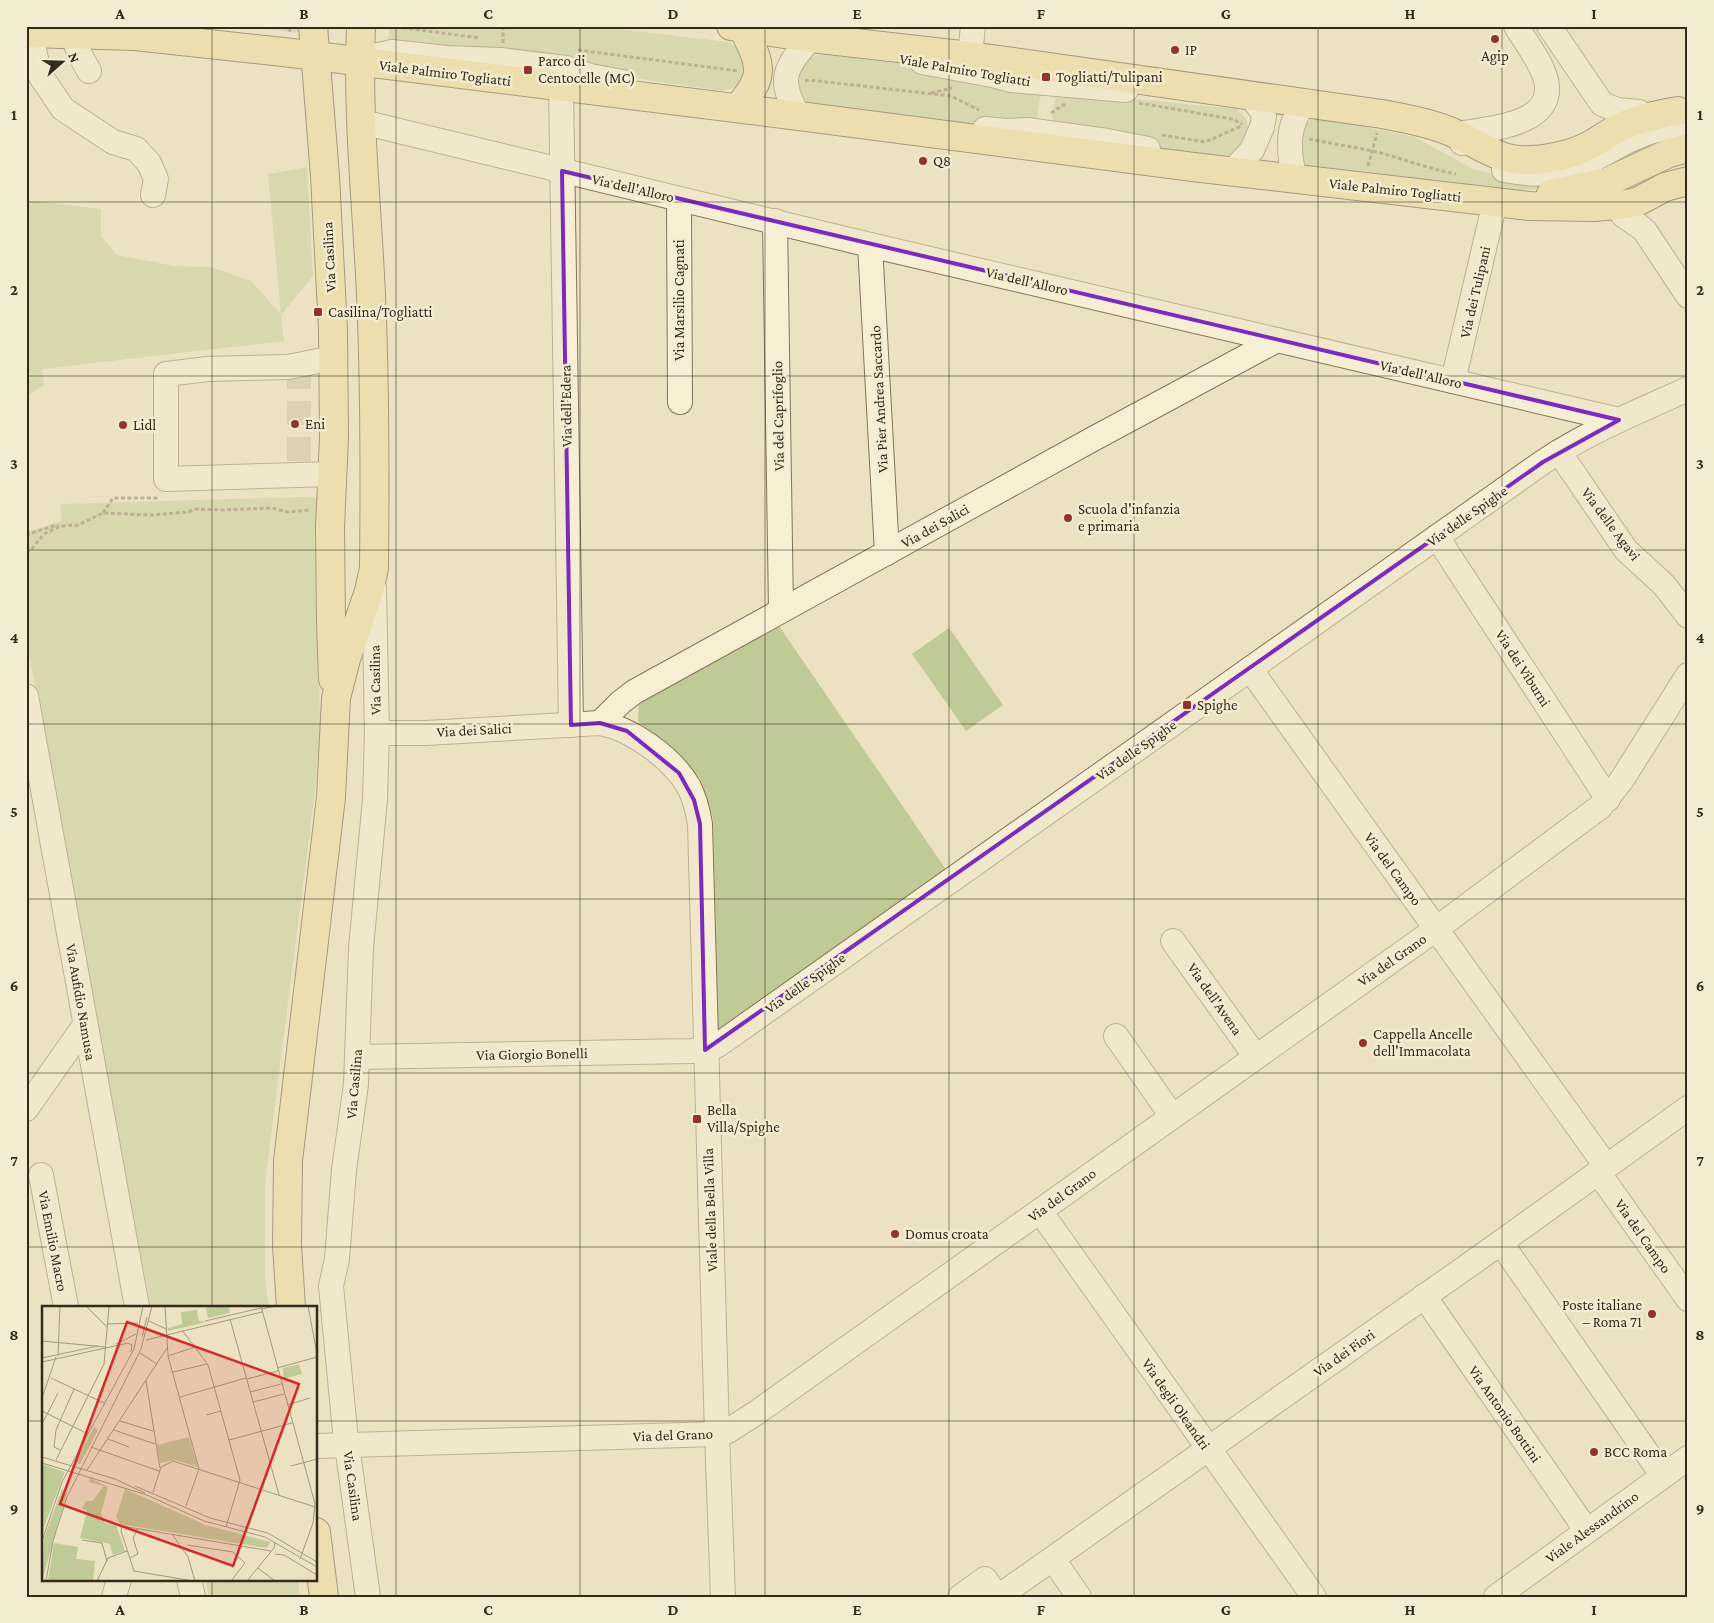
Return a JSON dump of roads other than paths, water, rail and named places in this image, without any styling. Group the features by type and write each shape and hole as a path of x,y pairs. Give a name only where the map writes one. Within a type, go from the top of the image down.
{"main road":[{"name":"Via Casilina","path":"336,698 342,672 366,602 374,568 372,337 362,122 361,26"},
{"name":"Viale Palmiro Togliatti","path":"737,27 811,38 970,56 1250,96 1306,102 1401,117 1484,142 1510,147 1539,145 1569,137 1608,120 1639,112 1685,115"},
{"path":"737,27 756,56 758,74 752,91 737,108"},
{"name":"Via Casilina","path":"291,1306 286,1234 288,1160 331,798 335,751 336,698 332,666 331,508 334,438 330,259 316,57 302,29"},
{"name":"Viale Palmiro Togliatti","path":"40,32 122,30 162,32 316,57 737,108 1232,172 1530,206 1594,206 1634,203 1665,187 1688,181"},
{"name":"Viale Palmiro Togliatti","path":"1457,134 1502,156 1519,160 1533,160 1570,153 1589,146 1623,126 1648,117 1685,115"},
{"name":"Viale Palmiro Togliatti","path":"1496,202 1601,184 1621,177 1664,155 1688,148"},
{"name":"Viale Palmiro Togliatti","path":"1530,206 1618,194 1656,174 1688,166"},
{"name":"Viale Palmiro Togliatti","path":"1594,206 1623,215 1650,210 1688,197"},
{"path":"318,1548 324,1597"}],"street":[{"path":"970,56 973,26"},
{"path":"1457,134 1515,123 1535,113 1544,101 1547,86 1544,73 1516,26"},
{"path":"1549,26 1602,104 1617,110 1639,112"},
{"path":"89,71 80,54 40,32 40,75 63,109 113,142 136,150 149,163 156,179 153,195"},
{"path":"799,116 787,93 786,74 793,58 811,38"},
{"name":"Viale Palmiro Togliatti","path":"862,43 877,55 1011,80 1179,95 1223,92"},
{"name":"Viale Palmiro Togliatti","path":"360,62 386,52 446,58 507,61 566,68 606,80 670,89 710,105"},
{"name":"Via dell'Edera","path":"561,86 571,725"},
{"path":"1232,172 1252,150 1262,127 1263,112 1250,96"},
{"path":"1295,179 1288,148 1295,118 1299,109 1306,102"},
{"name":"Via dell'Alloro","path":"362,122 870,245 1619,420"},
{"name":"Via Marsilio Cagnati","path":"679,198 680,402"},
{"name":"Via dei Tulipani","path":"1453,382 1496,202"},
{"path":"1623,215 1645,231 1688,296"},
{"name":"Via del Caprifoglio","path":"775,221 781,610"},
{"name":"Via Pier Andrea Saccardo","path":"870,245 887,553"},
{"name":"Via dei Salici","path":"600,723 634,692 1277,340"},
{"path":"332,474 166,479 166,374 208,369 288,367 333,358"},
{"path":"1619,420 1688,389"},
{"name":"Via delle Spighe","path":"706,1050 718,1045 1559,452 1619,420"},
{"name":"Via delle Agavi","path":"1559,452 1626,550 1664,585 1688,616"},
{"name":"Via dei Viburni","path":"1437,537 1608,798"},
{"name":"Via Casilina","path":"368,1597 347,1445 331,1286 337,1259 344,1170 356,1084 361,948 375,799 377,733 374,568"},
{"name":"Via del Campo","path":"1250,669 1436,929 1602,1169 1688,1299"},
{"name":"Via del Grano","path":"318,1446 717,1434 728,1431 756,1414 1436,929 1587,817 1608,798 1621,781 1688,675"},
{"name":"Via Aufidio Namusa","path":"26,696 29,724 137,1306"},
{"name":"Viale della Bella Villa","path":"571,725 600,723 627,731 666,760 679,773 694,800 700,824 723,1597"},
{"name":"Via dei Salici","path":"377,733 426,733 571,725"},
{"name":"Via dell'Avena","path":"1173,941 1256,1057"},
{"path":"26,1109 85,1025"},
{"path":"1116,1036 1172,1116"},
{"name":"Via Giorgio Bonelli","path":"358,1057 706,1050"},
{"name":"Via dei Fiori","path":"998,1597 1501,1243 1688,1108"},
{"name":"Via Emilio Macro","path":"40,1175 66,1306"},
{"name":"Via degli Oleandri","path":"1040,1212 1314,1597"},
{"path":"1501,1243 1663,1476"},
{"name":"Via Antonio Bottini","path":"1424,1296 1587,1531"},
{"name":"Viale Alessandrino","path":"1507,1594 1587,1531 1688,1458"},
{"path":"1053,1559 1079,1597"},
{"path":"960,1597 985,1579 998,1597"},
{"path":"114,1597 118,1580"},
{"path":"189,1580 193,1597"}],"tunnel":[{"path":"299,365 299,475"}],"place":[{"name":"Agip","path":"1495,39"},
{"name":"IP","path":"1175,50"},
{"name":"Parco di Centocelle (MC)","path":"528,70"},
{"name":"Togliatti/Tulipani","path":"1046,77"},
{"name":"Q8","path":"923,161"},
{"name":"Casilina/Togliatti","path":"318,312"},
{"name":"Eni","path":"295,424"},
{"name":"Lidl","path":"123,425"},
{"name":"Scuola d'infanzia e primaria","path":"1068,518"},
{"name":"Spighe","path":"1187,705"},
{"name":"Cappella Ancelle dell'Immacolata","path":"1363,1043"},
{"name":"Bella Villa/Spighe","path":"697,1119"},
{"name":"Domus croata","path":"895,1234"},
{"name":"Poste italiane – Roma 71","path":"1652,1314"},
{"name":"BCC Roma","path":"1594,1452"}]}
